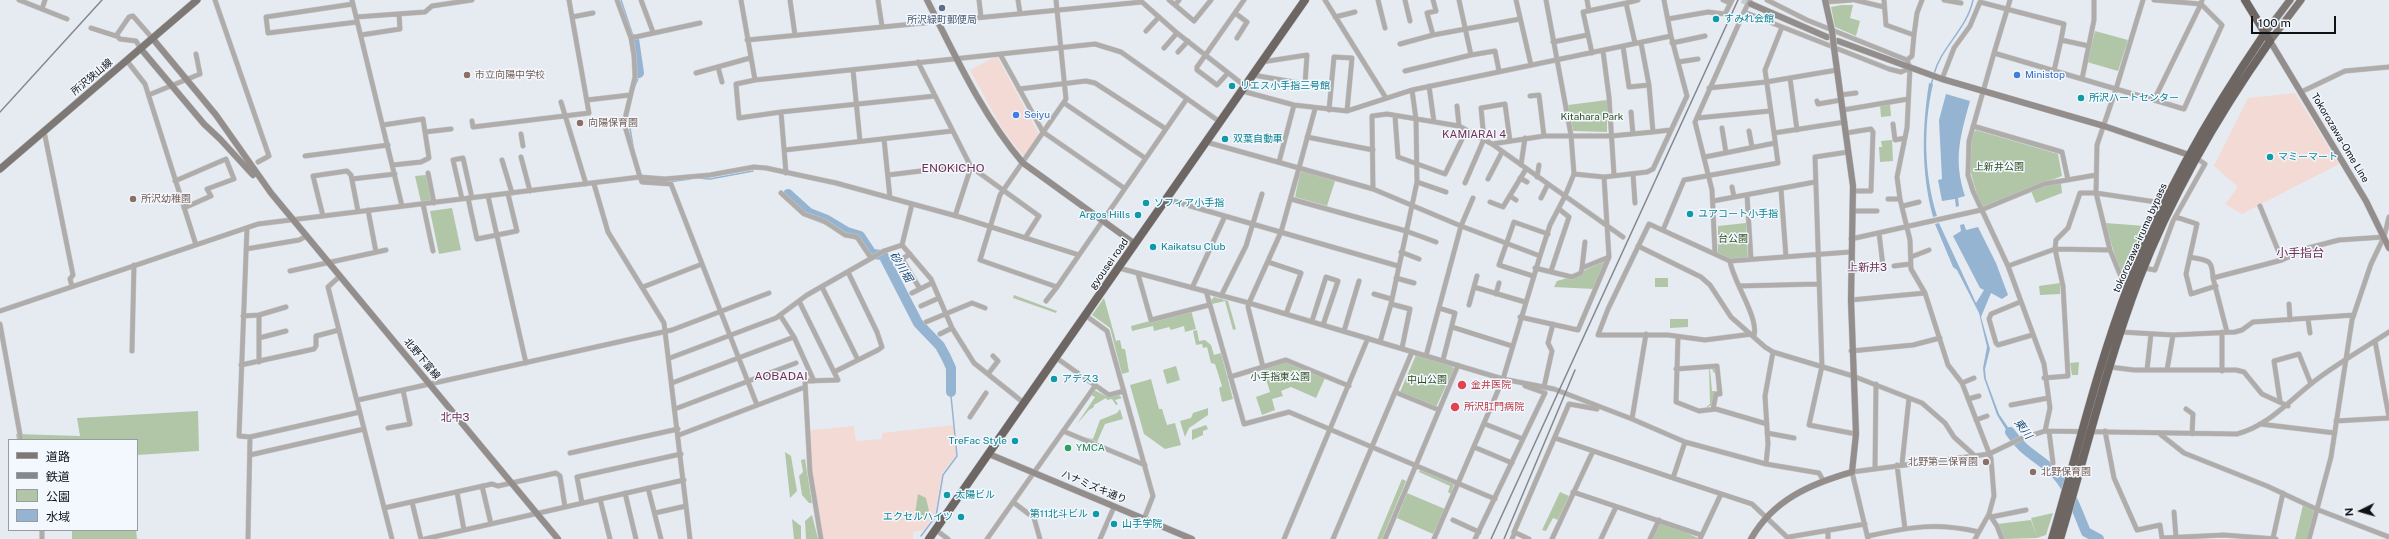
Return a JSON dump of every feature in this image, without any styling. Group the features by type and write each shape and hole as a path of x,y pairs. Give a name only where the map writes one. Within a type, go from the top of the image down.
{"highway":[{"name":"gyousei road","path":"930,539 1305,0"},
{"path":"2245,0 2270,41"},
{"name":"tokorozawa-iruma bypass","path":"2052,539 2070,478 2144,268 2208,118 2265,33"},
{"name":"tokorozawa-iruma bypass","path":"2060,539 2074,490 2105,354 2128,284 2192,156 2270,41"}],"main road":[{"name":"所沢狭山線","path":"0,169 197,0"},
{"path":"2265,33 2290,0"},
{"path":"2270,41 2301,0"}],"street":[{"path":"19,0 67,19"},
{"path":"42,9 46,0"},
{"path":"215,0 269,156 258,162"},
{"path":"402,206 361,34 357,19 352,2 266,17 268,33 357,19 425,12 432,6 472,0"},
{"path":"472,121 472,127 589,113 569,0"},
{"path":"617,0 631,38 635,77 624,122 642,177 642,182 671,184 757,405"},
{"path":"641,0 653,32"},
{"path":"741,0 755,80"},
{"path":"790,0 796,35"},
{"path":"878,0 882,26"},
{"path":"927,0 996,128 1023,163 1102,222 1135,244"},
{"path":"979,0 981,17"},
{"path":"1018,0 1020,14"},
{"path":"1056,0 1066,99 1003,191 990,226 980,260 1057,287"},
{"path":"1169,0 1194,21 1211,0"},
{"path":"1175,5 1179,0"},
{"path":"1228,73 1217,85 1197,70 1197,67 1244,0"},
{"path":"1325,0 1359,57 1386,98"},
{"path":"1378,0 1385,28"},
{"path":"1405,0 1410,21"},
{"path":"1433,0 1436,11 1427,13 1433,35"},
{"path":"1459,0 1471,55"},
{"path":"1516,0 1531,65"},
{"path":"1434,539 1504,379 1520,317 1535,268 1574,174 1571,135 1546,0"},
{"path":"1587,0 1589,10"},
{"path":"1592,53 1582,12 1638,0"},
{"path":"1574,174 1604,177 1647,172 1653,169 1687,96 1670,36 1664,0"},
{"path":"1668,19 1708,12 1725,14 1731,2 1723,0"},
{"path":"1767,0 1783,10 1907,60 1910,68 1905,138 1897,177 1900,199 1903,206 1906,227 1910,240 1911,269 1925,293 1948,365 1962,383 1989,454 1994,486 1990,515 1975,539"},
{"path":"1884,7 1854,0 1825,1 1832,31 1853,191 1850,252 1850,300 1856,434 1852,472 1868,537 1905,528 1950,526 1978,532"},
{"path":"1884,0 1886,25 1914,35"},
{"path":"1907,60 1912,56 1917,13 1922,0"},
{"path":"1944,0 1961,3"},
{"path":"2010,0 1969,141 1968,175 1981,210 2008,266 2032,335 2044,364 2044,378 2050,408 2047,431 2053,463"},
{"path":"2082,79 2094,20 2094,0"},
{"path":"2124,284 2110,250 2096,193 2098,145 2143,0"},
{"path":"1994,53 2184,109 2222,25 2202,2 2154,0"},
{"path":"747,40 1020,14 1104,2 1142,1 1177,33 1228,73 1244,89 1294,105 1315,109 1347,111 1429,86 1670,36"},
{"path":"1942,79 1954,48 1970,26 1980,1 2064,24 2054,71"},
{"path":"1715,253 1713,201 1705,157 1695,122 1744,12 1750,2 1827,37"},
{"path":"2154,100 2202,2"},
{"path":"1626,3 1635,43"},
{"path":"1336,17 1355,12"},
{"path":"1744,12 1889,69 1901,72 1910,68"},
{"path":"572,17 593,13"},
{"path":"1235,13 1247,22 1237,38"},
{"path":"361,34 400,29 399,14"},
{"path":"117,36 132,16 216,115 271,193"},
{"path":"1146,31 1159,17"},
{"path":"1400,44 1433,35 1520,19"},
{"path":"631,38 700,23"},
{"path":"1663,230 1684,180 1778,163 1766,82 1766,63 1782,27"},
{"path":"91,28 117,36 120,39 134,40 204,124 271,193"},
{"path":"1164,48 1177,33"},
{"path":"1554,42 1587,35"},
{"path":"1672,43 1705,36"},
{"path":"2061,40 2089,46"},
{"path":"1178,52 1188,41"},
{"path":"1838,41 1942,79 2104,126 2192,156 2205,164 2176,217 2155,270 2144,268"},
{"name":"Tokorozawa-Ome Line","path":"2270,41 2366,201 2389,248"},
{"path":"1641,43 1649,85 1653,132"},
{"path":"935,96 781,112 739,118 736,84 755,80 1095,44 1112,48 1220,122"},
{"path":"1623,46 1629,87 1649,85"},
{"path":"1405,70 1495,51 1499,71"},
{"path":"1603,51 1609,97 1614,175"},
{"path":"151,94 201,72 196,54"},
{"path":"1000,54 1043,132 1124,188"},
{"path":"1253,75 1305,84 1307,55 1262,62"},
{"path":"1329,110 1334,57 1359,57"},
{"path":"696,73 750,58"},
{"path":"1347,111 1352,58"},
{"path":"1678,62 1698,59"},
{"path":"127,61 145,84 196,245"},
{"path":"918,62 971,166 1003,191 1040,216 1026,238"},
{"path":"718,67 722,82"},
{"path":"2301,92 2345,71 2389,67"},
{"path":"853,70 860,142"},
{"path":"1709,88 1766,82 1837,70"},
{"path":"1790,78 1797,130"},
{"path":"1019,89 1086,81 1095,83 1166,129"},
{"path":"1429,86 1434,122"},
{"path":"1380,342 1391,301 1417,182 1418,163 1416,119 1412,90"},
{"path":"1817,101 1818,104 1856,93"},
{"path":"587,100 630,95"},
{"path":"1530,96 1539,95 1544,136"},
{"path":"1843,110 1908,99"},
{"path":"1046,301 1186,100"},
{"path":"561,102 586,184"},
{"path":"1064,103 1145,158"},
{"path":"1465,183 1484,139 1481,108 1505,104 1510,141"},
{"path":"1279,162 1294,105"},
{"path":"1457,106 1459,126"},
{"path":"1263,367 1248,307 1280,232 1315,109"},
{"path":"1697,118 1770,111"},
{"path":"781,112 786,173"},
{"path":"1631,112 1633,134"},
{"path":"1374,189 1372,116 1395,116 1459,126 1492,144 1623,237"},
{"path":"1395,116 1398,157 1445,174 1466,130"},
{"path":"383,125 423,119 429,158 423,159 421,162 393,165"},
{"path":"1774,133 1845,122"},
{"path":"1893,124 1895,140 1905,138"},
{"path":"1973,126 2062,152 2068,180"},
{"path":"1722,128 1726,153"},
{"path":"425,132 451,129"},
{"path":"1846,133 1871,129 1873,132 1871,191 1853,191"},
{"path":"1492,144 1544,136 1611,136 1670,130"},
{"path":"44,131 74,275 70,279 72,286"},
{"path":"785,150 952,131"},
{"path":"1749,131 1752,147"},
{"path":"521,134 523,146"},
{"path":"1307,138 1373,150"},
{"path":"1490,202 1503,207 1520,178 1524,167 1525,138"},
{"path":"884,139 890,198"},
{"path":"1206,142 1374,189 1461,226 1540,256"},
{"path":"1705,157 1775,143"},
{"path":"305,156 388,145"},
{"path":"1488,179 1502,152"},
{"path":"1848,152 1815,157 1818,284 1822,366 1809,425 1856,434"},
{"path":"521,157 530,191"},
{"path":"462,199 453,160 463,158 477,239 517,231 502,160"},
{"path":"175,181 226,160 234,179 208,189 211,196 184,208"},
{"path":"1537,177 1539,165"},
{"path":"888,175 971,166"},
{"path":"955,216 971,166"},
{"path":"0,311 258,224 642,177 665,179 692,178 754,167 836,183 990,226 1079,255"},
{"path":"323,216 313,176 347,170 350,172 352,179 358,212"},
{"path":"428,173 434,203"},
{"path":"352,179 395,174"},
{"path":"1633,174 1635,203"},
{"path":"1851,239 1981,210 2044,184 2096,176"},
{"path":"1520,317 1578,330 1609,257 1604,177"},
{"path":"1520,178 1528,182"},
{"path":"1417,182 1446,192"},
{"path":"1713,201 1815,182"},
{"path":"594,184 608,232 662,318 666,332 690,539"},
{"path":"1541,198 1548,184"},
{"path":"1732,187 1734,197"},
{"path":"1781,188 1786,257"},
{"name":"北野下富線","path":"271,193 430,384 510,484 558,539"},
{"path":"781,193 804,214 830,224 845,235 857,237 873,258"},
{"path":"2044,378 2068,376 2063,286 2055,249 2056,240 2068,228 2080,193 2096,193 2156,202"},
{"path":"1221,296 1246,246 1262,194"},
{"path":"1747,195 1751,259"},
{"path":"488,196 526,364"},
{"path":"1510,196 1516,200"},
{"path":"1166,198 1398,266"},
{"path":"1426,356 1461,226 1473,198"},
{"path":"1290,199 1406,231 1436,242"},
{"path":"1888,199 1900,199"},
{"path":"1903,206 1919,202"},
{"path":"423,204 433,251"},
{"path":"902,245 912,204"},
{"path":"2260,206 2282,260"},
{"path":"1551,271 1569,217 1559,209"},
{"path":"368,210 376,252"},
{"path":"1852,211 1877,211"},
{"path":"1192,288 1225,216"},
{"path":"2176,217 2197,224 2186,274 2192,294 2216,286"},
{"path":"2309,539 2316,509 2325,483 2335,433 2345,359 2354,315 2371,264 2384,237 2389,217"},
{"path":"1533,276 1499,264 1506,243 1514,222 1548,234"},
{"path":"1753,335 1711,340 1646,334 1598,335 1608,309 1649,224 1730,261 1850,252"},
{"path":"247,228 239,436 250,437 360,412"},
{"path":"1850,271 1880,268 1883,266 1879,233"},
{"path":"246,249 300,240 307,236"},
{"path":"2213,278 2282,260 2308,248 2339,240 2384,237"},
{"path":"1535,268 1572,276 1580,273 1585,242"},
{"path":"670,358 780,315 822,286 883,252 902,245"},
{"path":"902,245 932,283 952,328 974,363 1024,403"},
{"path":"1638,246 1701,277 1710,284 1731,317 1765,347 1773,352 1853,376 1922,403 1945,423 1954,437 1975,456"},
{"path":"2008,266 2055,249 2110,250"},
{"path":"290,271 386,250"},
{"path":"1911,257 1929,250"},
{"path":"1401,252 1419,259"},
{"path":"910,254 902,259 920,289"},
{"path":"1582,268 1609,257"},
{"path":"2190,257 2209,261 2212,264 2213,278 2225,332 2222,371"},
{"path":"1730,261 1732,273 1739,286 1754,325 1753,335"},
{"path":"1268,262 1301,273 1286,314"},
{"path":"643,287 702,264"},
{"path":"1894,266 1910,264"},
{"path":"132,351 134,265"},
{"path":"1119,268 1312,321 1443,360 1545,393 1476,539"},
{"path":"834,372 882,347 877,332 848,272"},
{"path":"1138,274 1151,320 1209,304"},
{"path":"340,276 328,287 358,400 392,539"},
{"path":"1469,305 1477,276"},
{"path":"1312,321 1326,277 1338,281 1323,325"},
{"path":"1396,278 1414,283"},
{"path":"1344,331 1359,281"},
{"path":"912,293 932,283"},
{"path":"1496,294 1499,283"},
{"path":"1739,286 1818,284"},
{"path":"822,286 858,360"},
{"path":"1474,287 1525,302"},
{"path":"1206,291 1244,424 1289,412 1495,499"},
{"path":"358,400 666,332 769,293"},
{"path":"1850,300 1925,293"},
{"path":"1374,294 1410,309 1402,348"},
{"path":"921,306 939,298"},
{"path":"799,301 838,380 805,381 806,430 810,478 821,539"},
{"path":"2020,302 1991,314 1990,319 1996,343 1998,345 2032,335"},
{"path":"926,322 947,315 972,303 985,308"},
{"path":"2288,304 2290,320"},
{"path":"243,316 259,315 286,307"},
{"path":"1439,308 1455,312 1443,360"},
{"path":"259,315 259,362"},
{"path":"780,315 794,337 814,380"},
{"path":"1085,315 1106,328 1153,496 1144,519"},
{"path":"2121,332 2173,335 2225,332 2242,330 2252,322 2354,315"},
{"path":"2308,319 2310,333"},
{"path":"0,324 22,439"},
{"path":"1544,387 1552,351 1548,343 1553,324"},
{"path":"1452,327 1512,346"},
{"path":"940,334 952,328"},
{"path":"241,365 314,349 316,346 316,336 339,330"},
{"path":"259,338 286,331"},
{"path":"1751,539 1766,517 1793,494 1823,480 1852,472 1989,454 2020,439 2047,431 2105,431 2159,434 2237,434 2260,424 2288,406 2311,384 2345,359 2389,332"},
{"path":"1632,419 1646,334"},
{"path":"2147,370 2151,334"},
{"path":"2167,370 2173,335"},
{"path":"672,383 794,337"},
{"path":"1678,337 1676,402 1699,411 1713,409 1767,424"},
{"path":"1284,539 1350,386 1368,338"},
{"path":"1852,351 1913,345 1940,338"},
{"path":"2336,420 2389,417 2375,341"},
{"path":"1333,539 1412,352"},
{"path":"1766,464 1768,433 1766,389 1773,352"},
{"path":"2280,401 2274,361 2299,354 2311,384"},
{"path":"988,374 998,360 993,356"},
{"path":"1056,357 1109,395 1124,391"},
{"path":"1230,377 1286,360 1350,386"},
{"path":"675,409 796,363"},
{"path":"1385,539 1458,365"},
{"path":"1676,369 1717,366 1720,394 1716,394 1713,409"},
{"path":"2110,367 2147,370 2244,372 2262,394 2288,406"},
{"path":"1962,383 1974,378"},
{"path":"1514,382 1559,391 1604,410 1632,419 1685,442 1766,464 1819,473 1823,480"},
{"path":"1875,468 1876,384"},
{"path":"987,539 1095,386"},
{"path":"570,453 678,432 805,387"},
{"path":"388,428 410,424 403,390"},
{"path":"1395,392 1439,410"},
{"path":"970,417 986,393"},
{"path":"1968,399 1979,396"},
{"path":"1905,528 1900,465 1909,398"},
{"path":"2011,404 2048,398"},
{"path":"1512,539 1569,404 1604,410"},
{"path":"2186,409 2193,414 2192,434"},
{"path":"1976,420 1987,416"},
{"path":"1485,424 1523,439"},
{"path":"2260,424 2335,433"},
{"path":"250,456 364,429"},
{"path":"1063,431 1144,465"},
{"path":"2105,431 2114,478 2137,530 2160,525 2162,538 2224,535 2275,539 2284,493"},
{"path":"1768,433 1794,438"},
{"path":"2159,434 2184,453 2284,493 2316,509 2389,537"},
{"path":"248,539 250,437"},
{"path":"1555,438 1752,504 1789,538 1865,524"},
{"path":"1673,478 1685,442"},
{"path":"1474,447 1512,463"},
{"path":"1552,539 1593,451"},
{"path":"582,503 577,477 681,454"},
{"name":"ハナミズキ通り","path":"989,454 1192,539"},
{"path":"384,508 482,486 510,484 556,473 560,476 565,507"},
{"path":"425,539 684,480"},
{"path":"482,486 491,524"},
{"path":"648,488 661,539"},
{"path":"457,492 464,530"},
{"path":"1574,492 1659,520 1701,537 1721,494"},
{"path":"625,493 636,539"},
{"path":"600,499 610,539"},
{"path":"412,502 421,539"},
{"path":"1013,502 1034,518 1040,539"},
{"path":"655,513 686,506"},
{"path":"1100,539 1114,507"},
{"path":"1602,539 1616,507"},
{"path":"1990,515 2026,510"},
{"path":"2174,512 2176,537"},
{"path":"1990,515 2002,539"},
{"path":"1453,520 1479,532"},
{"path":"1650,539 1659,520"},
{"path":"936,530 948,539"},
{"path":"1828,530 1828,539"},
{"path":"1515,532 1529,539"}],"shaded area":[{"path":"995,57 998,58 1039,134 1026,155 1022,155 1001,127 970,70"},
{"name":"マミーマート","path":"2295,93 2339,164 2242,214 2225,204 2238,187 2214,166 2248,98"},
{"path":"953,425 956,455 942,474 935,514 924,530 913,532 913,539 823,539 813,490 809,432 812,430 854,426 856,441 882,439 882,433"}],"green space":[{"path":"1853,5 1850,18 1860,21 1856,36 1835,27 1831,7"},
{"path":"2095,31 2128,40 2118,71 2087,62"},
{"name":"Kitahara Park","path":"1607,100 1607,132 1573,131 1568,105"},
{"path":"1890,104 1891,116 1881,117 1880,105"},
{"name":"上新井公園","path":"1976,130 2058,154 2062,176 1982,206 1972,178 1969,156 1971,137"},
{"path":"1892,140 1893,161 1880,162 1879,147 1882,147 1881,141"},
{"path":"1302,171 1335,181 1327,206 1295,197 1300,173"},
{"path":"426,175 432,201 421,202 415,176"},
{"path":"2061,183 2062,193 2036,203 2031,191 2042,186"},
{"path":"452,208 461,250 439,254 430,211"},
{"name":"台公園","path":"1746,223 1748,258 1729,258 1718,253 1718,226"},
{"path":"2105,223 2145,226 2125,274 2119,269"},
{"path":"1605,261 1594,289 1554,287 1557,281 1575,275"},
{"path":"1655,278 1668,278 1668,287 1655,287"},
{"path":"2060,283 2060,294 2040,295 2039,286"},
{"path":"1014,295 1057,311 1056,313 1013,298"},
{"path":"1214,297 1228,301 1236,329 1233,330 1225,301 1212,304 1211,300"},
{"path":"1104,298 1116,341 1120,340 1122,349 1125,349 1129,372 1122,374 1110,328 1092,315"},
{"path":"1191,310 1196,329 1185,332 1184,326 1171,330 1169,327 1154,331 1153,326 1132,331 1131,326"},
{"path":"1670,319 1688,319 1688,327 1670,328"},
{"path":"1197,330 1199,341 1205,340 1211,345 1214,355 1221,353 1233,399 1222,402 1219,388 1222,386 1215,364 1211,363 1207,347 1203,348 1202,344 1196,345 1193,331"},
{"name":"中山公園","path":"1416,355 1452,366 1454,369 1436,407 1400,392"},
{"name":"小手指東公園","path":"1285,362 1325,378 1316,398 1291,387 1281,391 1283,396 1272,399 1275,410 1262,415 1256,397 1270,392 1263,369"},
{"path":"2079,362 2078,375 2072,375 2070,363"},
{"path":"1176,366 1180,380 1167,384 1163,370"},
{"path":"1709,368 1715,368 1716,372 1714,373 1712,369 1710,369 1712,391 1717,391 1716,387 1718,390 1712,405 1705,408 1710,404"},
{"path":"1151,379 1159,409 1162,409 1167,425 1175,423 1181,445 1165,449 1144,434 1130,385"},
{"path":"1094,390 1108,397 1119,395 1122,398 1115,400 1118,404 1116,405 1112,399 1107,400 1106,398 1094,405 1094,407 1089,410 1077,424 1095,397 1091,395"},
{"path":"1208,408 1208,415 1189,428 1185,437 1180,421 1191,418 1193,413"},
{"path":"1120,409 1123,419 1105,424 1097,442 1085,437 1093,439 1100,420 1117,413"},
{"path":"198,411 199,451 138,455 138,439 17,439 16,434 80,436 77,418"},
{"path":"1206,425 1208,429 1203,431 1203,435 1192,440 1192,430"},
{"path":"785,452 791,456 797,491 790,498"},
{"path":"805,459 812,503 809,503 802,495 799,476 803,472 801,460"},
{"path":"1420,470 1454,484 1451,494 1448,492 1450,486 1419,472"},
{"path":"1402,479 1406,481 1382,539 1377,539"},
{"path":"1560,492 1569,496 1558,520 1553,518 1546,531 1542,530"},
{"path":"1407,493 1445,509 1433,534 1397,518"},
{"path":"918,494 926,498 929,511 925,517 914,520"},
{"path":"2303,505 2314,512 2307,539 2295,539"},
{"path":"2053,513 2046,535 2037,538 2031,518"},
{"path":"812,515 818,539 806,539 805,521"},
{"path":"792,519 801,526 801,539 794,539"},
{"path":"1659,520 1698,538 1698,539 1650,539"},
{"path":"2031,520 2037,538 2003,539 1997,524"},
{"path":"72,531 136,531 137,539 72,539"}],"water":[{"path":"1929,83 1933,84 1926,134 1926,150 1929,184 1937,216 1933,217 1926,183 1924,150 1925,117"},
{"path":"1946,94 1970,101 1959,148 1959,171 1965,196 1958,198 1959,206 1956,207 1955,199 1942,201 1938,180 1942,179 1939,120"},
{"path":"1939,223 1976,303 1984,290 1980,288 1953,236 1961,231 1960,225 1964,224 1966,230 1978,227 1996,263 2008,295 2002,299 1991,293 1981,317 1990,349 1985,369 1986,379 1999,414 2016,439 2013,441 1997,415 1984,378 1983,368 1987,347 1979,313 1957,270 1953,267 1935,224"}],"waterway":[{"name":"砂川堀","path":"621,0 633,36"},
{"path":"1934,74 1942,55 1965,20 1973,0"},
{"name":"砂川堀","path":"634,39 639,73"},
{"path":"1931,85 1933,78"},
{"name":"砂川堀","path":"634,88 638,79"},
{"name":"砂川堀","path":"628,117 633,146"},
{"name":"砂川堀","path":"697,178 710,179 753,171"},
{"name":"砂川堀","path":"668,182 690,179"},
{"name":"砂川堀","path":"788,194 809,213 827,220 847,232 860,236 872,254 883,255 918,323 940,346 946,357 951,368 951,392"},
{"name":"砂川堀","path":"921,536 936,516 943,475 957,456 951,396"},
{"name":"東川","path":"2010,432 2026,450 2050,468 2061,480 2070,494 2086,532 2099,539"}],"tunnel":[{"path":"1742,0 1751,4"}],"railway":[{"path":"0,112 102,0"},
{"path":"1491,539 1738,0"},
{"path":"1504,539 1575,370"}],"place":[{"name":"所沢緑町郵便局","path":"942,8"},
{"name":"すみれ会館","path":"1716,19"},
{"name":"市立向陽中学校","path":"467,75"},
{"name":"Ministop","path":"2017,75"},
{"name":"リエス小手指三号館","path":"1232,86"},
{"name":"所沢ハートセンター","path":"2081,98"},
{"name":"Seiyu","path":"1016,115"},
{"name":"向陽保育園","path":"580,123"},
{"name":"双葉自動車","path":"1225,139"},
{"name":"マミーマート","path":"2270,157"},
{"name":"所沢幼稚園","path":"133,199"},
{"name":"ソフィア小手指","path":"1146,203"},
{"name":"ユアコート小手指","path":"1690,214"},
{"name":"Argos Hills","path":"1138,215"},
{"name":"Kaikatsu Club","path":"1153,247"},
{"name":"アデス3","path":"1054,379"},
{"name":"金井医院","path":"1462,385"},
{"name":"所沢肛門病院","path":"1455,407"},
{"name":"TreFac Style","path":"1015,441"},
{"name":"YMCA","path":"1068,448"},
{"name":"北野第二保育園","path":"1986,462"},
{"name":"北野保育園","path":"2033,472"},
{"name":"太陽ビル","path":"947,495"},
{"name":"第11北斗ビル","path":"1096,514"},
{"name":"エクセルハイツ","path":"961,517"},
{"name":"山手学院","path":"1114,524"}],"district":[{"name":"KAMIARAI 4","path":"1474,135"},
{"name":"ENOKICHO","path":"953,168"},
{"name":"小手指台","path":"2300,253"},
{"name":"上新井3","path":"1867,268"},
{"name":"AOBADAI","path":"781,376"},
{"name":"北中3","path":"455,418"}]}
